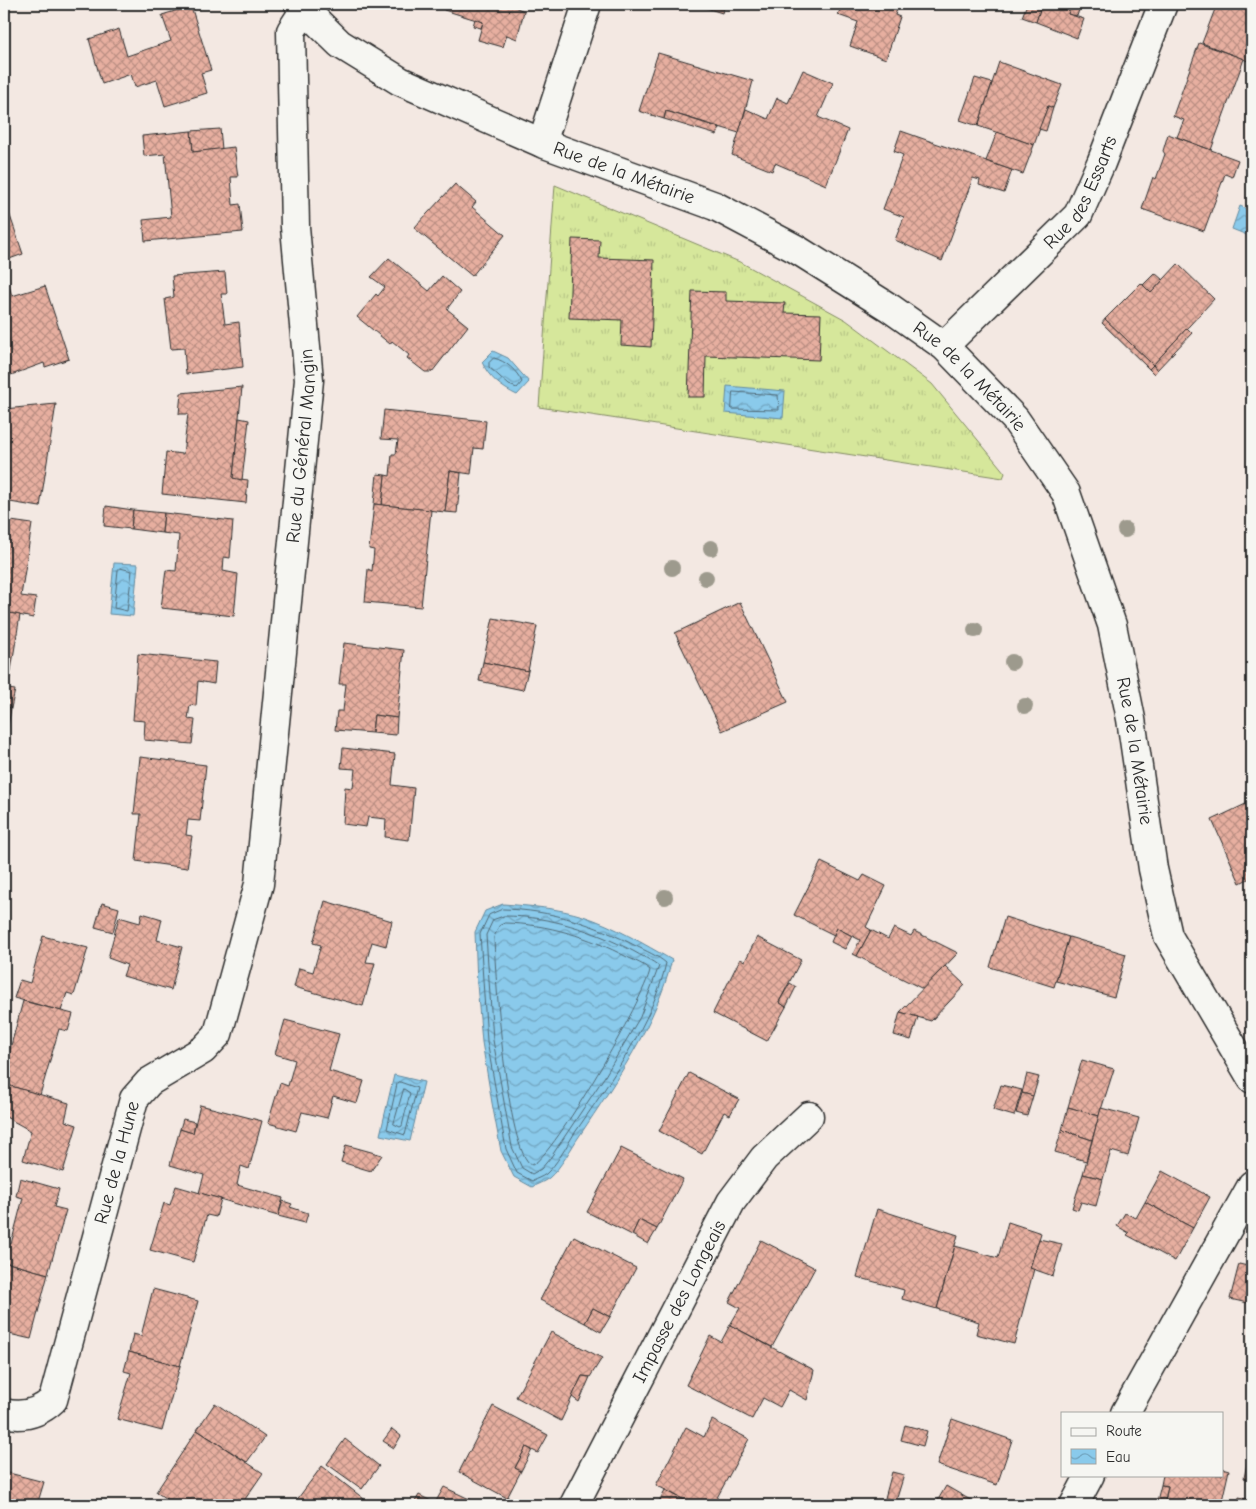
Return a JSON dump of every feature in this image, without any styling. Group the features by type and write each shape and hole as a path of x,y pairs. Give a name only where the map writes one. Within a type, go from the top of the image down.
{"street":[{"path":"542,143 587,4"},
{"name":"Rue des Essarts","path":"944,346 1078,215 1101,163 1163,4"},
{"name":"Rue de la Métairie","path":"302,7 340,44 400,81 542,143 715,206 796,249 890,308 944,346 1015,419 1066,493 1112,625 1131,719 1153,869 1168,936 1252,1079"},
{"name":"Rue du Général Mangin","path":"259,884 309,380 295,227 291,31 302,7"},
{"name":"Rue de la Hune","path":"4,1413 26,1415 42,1409 53,1400 134,1099 149,1082 203,1050 218,1034 259,884"},
{"name":"Impasse des Longeais","path":"574,1505 731,1202 764,1158 809,1116"},
{"path":"1126,1412 1252,1185"},
{"path":"1074,1505 1089,1476"}],"green space":[{"path":"555,185 742,263 846,320 932,384 1005,473 1003,478 539,407"}],"water":[{"path":"1240,206 1252,211 1252,237 1232,229"},
{"path":"493,351 508,358 529,382 517,395 496,382 482,362"},
{"path":"727,386 785,391 783,418 725,413"},
{"path":"114,563 138,564 133,616 109,614"},
{"path":"503,904 553,909 583,916 617,930 672,960 656,1007 621,1073 558,1169 547,1179 532,1187 514,1177 501,1151 482,1042 475,932 485,911"},
{"path":"394,1075 424,1082 410,1141 380,1135"}],"building":[{"path":"446,4 507,4 524,11 517,39 507,35 503,47 478,40 483,22 444,10"},
{"path":"694,4 725,4 722,13"},
{"path":"842,4 899,4 895,15 900,17 886,59 850,46 858,22 838,15"},
{"path":"1027,4 1042,4 1036,22 1022,17"},
{"path":"1042,4 1072,4 1068,14 1084,19 1077,38 1036,22"},
{"path":"1072,4 1081,4 1077,16 1068,14"},
{"path":"1217,4 1252,4 1252,50 1248,61 1202,43"},
{"path":"191,6 211,70 201,73 207,93 165,106 157,80 135,87 131,74 102,84 89,39 119,29 127,56 171,41 162,15"},
{"path":"475,19 483,22 481,28 473,26"},
{"path":"1199,43 1244,59 1211,150 1177,137 1184,120 1173,116"},
{"path":"658,53 753,81 739,133 666,111 664,119 639,111"},
{"path":"999,62 1062,85 1053,108 1048,106 1034,145 978,126"},
{"path":"803,70 833,83 818,117 848,130 826,185 775,163 772,171 732,155 746,109 768,119 777,98 788,103"},
{"path":"975,78 992,83 978,126 960,120"},
{"path":"1048,106 1053,108 1046,131 1039,129"},
{"path":"666,111 720,128 717,135 664,119"},
{"path":"220,129 222,149 193,152 191,131"},
{"path":"191,131 193,152 234,147 238,177 231,177 233,205 240,204 243,232 145,241 143,220 171,217 165,154 144,156 142,136"},
{"path":"901,131 1012,170 1004,193 979,185 980,180 973,178 942,261 895,240 904,217 883,209 903,155 894,151"},
{"path":"997,132 1034,145 1023,174 986,161"},
{"path":"1168,134 1238,160 1232,177 1225,174 1204,231 1142,209 1153,177 1156,179 1165,154 1163,151"},
{"path":"455,184 476,202 472,207 505,235 472,276 414,228"},
{"path":"7,207 23,254 4,261 4,208"},
{"path":"572,239 600,240 599,258 654,260 651,347 621,345 622,320 569,318"},
{"path":"389,258 429,291 442,276 460,292 447,309 468,326 432,372 425,372 407,358 409,355 392,341 390,344 357,317 376,294 378,296 385,287 371,277"},
{"path":"1178,264 1214,299 1153,365 1105,319 1141,283 1151,293"},
{"path":"225,272 227,294 221,294 225,324 239,322 243,367 186,374 184,348 171,349 165,299 174,297 172,276"},
{"path":"1155,273 1163,280 1151,293 1143,285"},
{"path":"7,279 12,296 45,286 69,359 45,367 44,363 11,375 4,355 4,347 7,345 4,336 4,280"},
{"path":"692,291 726,292 726,301 785,303 784,313 821,314 819,360 706,356 705,397 688,397"},
{"path":"1105,319 1153,365 1149,369 1102,323"},
{"path":"1187,328 1192,333 1157,370 1153,365"},
{"path":"1153,365 1157,370 1154,374 1149,369"},
{"path":"242,387 233,478 248,480 246,503 162,494 166,452 183,454 188,414 179,414 181,393"},
{"path":"56,404 40,507 4,501 4,409"},
{"path":"384,410 486,421 483,449 474,448 471,474 450,471 445,512 382,505 385,475 390,476 392,454 396,454 398,440 381,439"},
{"path":"239,418 249,420 242,480 233,478"},
{"path":"450,471 461,473 457,513 445,512"},
{"path":"377,474 385,475 382,505 374,504"},
{"path":"374,504 431,510 421,607 365,602 368,569 372,571 374,550 369,549"},
{"path":"106,506 133,510 131,529 104,526"},
{"path":"133,510 164,513 162,533 131,529"},
{"path":"164,513 233,521 230,558 224,557 223,571 238,574 234,616 161,608 166,570 176,571 179,535 162,533"},
{"path":"4,520 32,524 21,596 36,598 33,618 4,612"},
{"path":"740,602 788,702 722,731 675,633"},
{"path":"4,612 20,615 8,689 15,690 11,708 4,706"},
{"path":"493,618 537,626 528,671 483,662"},
{"path":"344,643 404,650 397,718 374,715 372,733 335,730 337,711 343,711 346,684 339,684"},
{"path":"138,654 216,662 214,684 198,681 196,706 190,705 188,719 195,720 192,744 144,740 145,721 133,720"},
{"path":"483,662 528,671 523,690 479,681"},
{"path":"4,706 11,708 4,752"},
{"path":"374,715 397,718 396,735 372,733"},
{"path":"343,748 395,754 392,785 414,788 409,840 385,837 386,819 368,817 366,827 343,824 345,787 353,788 355,769 341,768"},
{"path":"140,757 206,765 200,821 188,820 186,835 192,836 187,868 136,861 141,814 134,814"},
{"path":"1252,801 1252,877 1240,883 1212,820"},
{"path":"821,862 860,881 864,875 886,886 866,927 871,930 857,956 853,954 860,940 837,928 834,935 794,915"},
{"path":"325,901 392,921 386,946 372,942 366,962 375,963 363,1006 294,987 299,968 313,972 321,945 313,943"},
{"path":"102,903 119,908 113,932 95,927"},
{"path":"142,913 162,919 157,940 182,947 171,990 123,976 127,965 108,958 119,917 140,923"},
{"path":"1005,917 1069,937 1054,987 990,967"},
{"path":"837,928 852,936 845,949 831,942"},
{"path":"894,928 911,936 914,931 958,953 923,989 857,956 871,930 888,939"},
{"path":"43,936 88,948 74,995 67,993 61,1011 14,998 20,980 30,983"},
{"path":"757,937 801,960 779,1002 786,1007 767,1041 713,1013 740,959 745,961"},
{"path":"1069,937 1126,954 1114,997 1056,981"},
{"path":"945,966 965,985 931,1021 900,1012"},
{"path":"790,983 796,987 786,1007 779,1002"},
{"path":"23,1001 73,1014 68,1031 59,1029 40,1095 4,1084 6,1064"},
{"path":"900,1012 918,1017 911,1040 894,1035"},
{"path":"285,1020 339,1034 329,1071 364,1081 357,1103 333,1096 327,1118 302,1112 296,1131 268,1123 280,1083 288,1086 295,1060 275,1054"},
{"path":"1082,1060 1114,1069 1099,1116 1068,1107"},
{"path":"689,1073 739,1099 730,1115 724,1112 702,1154 659,1131"},
{"path":"1027,1074 1039,1077 1033,1096 1022,1093"},
{"path":"4,1084 69,1103 65,1121 77,1125 63,1172 23,1160 31,1131 4,1116"},
{"path":"1001,1085 1022,1090 1014,1116 993,1110"},
{"path":"1022,1093 1033,1096 1027,1116 1016,1113"},
{"path":"200,1105 262,1121 249,1169 241,1166 237,1185 283,1198 278,1216 199,1193 204,1175 170,1165 180,1129 193,1133"},
{"path":"1068,1107 1099,1116 1092,1140 1062,1130"},
{"path":"1101,1108 1139,1118 1128,1156 1111,1151 1103,1179 1083,1174"},
{"path":"183,1119 195,1122 193,1133 180,1129"},
{"path":"1062,1130 1092,1140 1086,1161 1055,1152"},
{"path":"346,1145 382,1155 371,1171 341,1162"},
{"path":"621,1148 683,1179 657,1229 639,1220 632,1235 587,1212"},
{"path":"1162,1171 1210,1197 1193,1228 1145,1202"},
{"path":"1083,1174 1103,1179 1096,1206 1081,1202 1078,1210 1072,1208"},
{"path":"20,1178 59,1189 54,1207 66,1210 48,1274 4,1262 4,1243 11,1244 23,1198 16,1196"},
{"path":"176,1186 221,1199 216,1217 207,1215 193,1262 150,1250 164,1203 170,1205"},
{"path":"283,1201 292,1204 290,1207 308,1213 305,1223 278,1216"},
{"path":"1145,1202 1193,1228 1175,1261 1127,1235 1129,1233 1117,1226 1125,1213 1136,1218"},
{"path":"877,1209 958,1235 937,1309 902,1299 904,1290 857,1277"},
{"path":"639,1220 657,1229 648,1244 632,1235"},
{"path":"1008,1222 1041,1233 1030,1268 1034,1269 1014,1344 976,1334 979,1322 937,1309 955,1246 998,1258"},
{"path":"574,1236 636,1268 610,1317 593,1308 585,1323 540,1300"},
{"path":"1039,1239 1062,1244 1053,1276 1030,1268"},
{"path":"761,1240 815,1268 772,1347 730,1325 740,1308 729,1302"},
{"path":"4,1262 48,1274 31,1339 9,1334 4,1351"},
{"path":"1239,1264 1252,1267 1252,1304 1230,1299"},
{"path":"153,1289 198,1301 180,1366 129,1352 133,1334 141,1336"},
{"path":"593,1308 610,1317 601,1332 585,1323"},
{"path":"730,1325 814,1370 807,1400 789,1390 780,1407 763,1398 752,1419 686,1385 710,1336 721,1342"},
{"path":"551,1332 602,1358 590,1377 582,1376 561,1421 516,1397"},
{"path":"129,1352 180,1366 162,1431 117,1419 131,1373 124,1371"},
{"path":"582,1376 590,1377 579,1402 572,1397"},
{"path":"215,1403 265,1437 247,1462 197,1430"},
{"path":"493,1406 548,1435 538,1453 526,1447 515,1468 521,1471 507,1498 459,1472"},
{"path":"952,1419 1012,1440 997,1485 937,1465"},
{"path":"712,1420 749,1439 713,1505 694,1505 656,1485 686,1427 704,1437"},
{"path":"905,1425 927,1431 923,1446 901,1440"},
{"path":"392,1429 401,1436 394,1448 383,1441"},
{"path":"197,1430 263,1473 241,1505 175,1505 156,1492"},
{"path":"345,1439 379,1466 362,1489 327,1464"},
{"path":"1252,1440 1252,1480 1244,1478"},
{"path":"526,1447 532,1450 521,1471 515,1468"},
{"path":"322,1466 364,1499 359,1505 293,1505"},
{"path":"1224,1469 1229,1470 1221,1505 1164,1505 1168,1486 1161,1485 1163,1476 1224,1476"},
{"path":"5,1472 44,1482 37,1505 4,1505"},
{"path":"892,1472 904,1475 896,1501 885,1498"},
{"path":"1161,1485 1168,1486 1164,1505 1156,1505"},
{"path":"946,1486 979,1505 935,1505"},
{"path":"444,1487 482,1505 413,1505 419,1495 435,1503"},
{"path":"665,1490 694,1505 657,1505"},
{"path":"1239,1497 1252,1500 1252,1505 1238,1505"}]}
